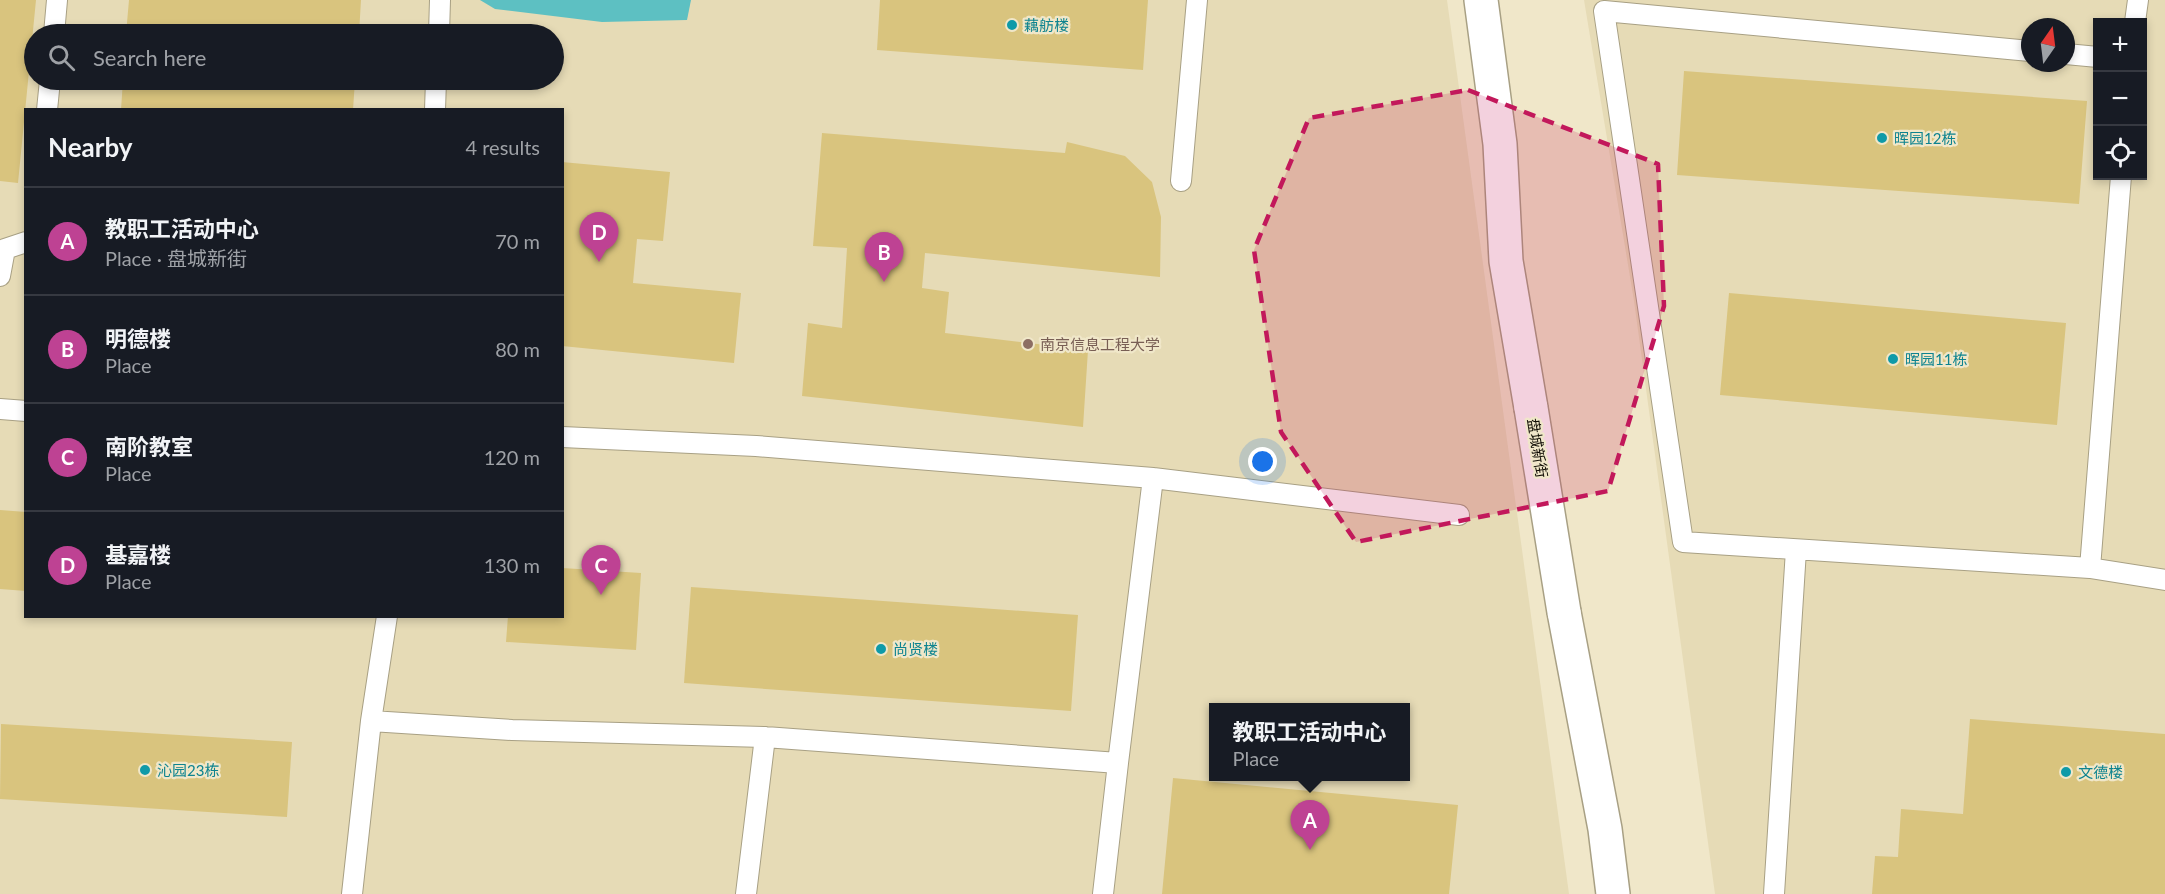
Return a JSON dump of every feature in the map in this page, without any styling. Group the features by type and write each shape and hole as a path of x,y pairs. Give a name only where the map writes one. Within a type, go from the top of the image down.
{"main road":[{"name":"盘城新街","path":"1480,0 1500,144 1506,261 1564,612 1605,829 1613,894"}],"lane":[{"path":"55,24 57,0"},
{"path":"439,24 440,0"},
{"path":"1181,181 1197,0"},
{"path":"2136,18 2138,0"},
{"path":"2021,50 1603,5 1683,542 2090,568 2165,580"},
{"path":"2075,55 2093,57"},
{"path":"47,108 49,90"},
{"path":"435,108 436,90"},
{"path":"2090,568 2121,180"},
{"path":"0,276 6,249 24,243"},
{"path":"0,408 24,411"},
{"path":"564,437 756,446 1153,478 1459,515"},
{"path":"1104,894 1153,478"},
{"path":"1774,894 1796,550"},
{"path":"352,894 371,721 387,618"},
{"path":"371,721 512,730 765,737 1118,763"},
{"path":"746,894 765,737"}],"highlighted area":[{"path":"1468,90 1658,164 1664,306 1608,491 1356,542 1281,432 1254,250 1309,118"}],"shaded area":[{"name":"南京信息工程大学","path":"0,0 1447,0 1569,894 0,894"},
{"path":"1584,0 2165,0 2165,894 1715,894 1634,301"}],"water":[{"path":"480,0 691,0 687,20 602,22 495,9"}],"building":[{"path":"0,0 36,0 34,24 24,24 24,90 27,90 18,183 0,181"},
{"path":"129,0 361,0 360,24 127,24"},
{"name":"藕舫楼","path":"880,0 1148,0 1143,70 877,50"},
{"name":"晖园12栋","path":"1684,71 2087,101 2079,204 1677,175"},
{"path":"122,90 354,90 353,108 121,108"},
{"path":"822,133 1065,153 1067,142 1125,156 1152,182 1161,217 1160,277 925,253 922,288 949,292 945,333 1088,350 1083,427 802,396 808,323 842,328 847,248 813,246"},
{"path":"564,162 670,172 663,241 637,239 633,283 741,293 734,363 564,346"},
{"name":"晖园11栋","path":"1729,293 2066,323 2057,425 1720,395"},
{"path":"0,510 24,512 24,591 0,589"},
{"path":"564,568 641,573 636,650 506,642 508,618 564,618"},
{"name":"尚贤楼","path":"691,587 1078,615 1071,711 684,683"},
{"name":"文德楼","path":"1970,719 2165,734 2165,894 1872,894 1875,856 1898,857 1901,809 1963,814"},
{"name":"沁园23栋","path":"1,724 292,742 287,817 0,799"},
{"path":"1173,778 1458,805 1449,894 1162,894"}],"place":[{"name":"藕舫楼","path":"1012,25"},
{"name":"晖园12栋","path":"1882,138"},
{"name":"基嘉楼","path":"599,262"},
{"name":"明德楼","path":"884,282"},
{"name":"南京信息工程大学","path":"1028,344"},
{"name":"晖园11栋","path":"1893,359"},
{"name":"南阶教室","path":"601,595"},
{"name":"尚贤楼","path":"881,649"},
{"name":"沁园23栋","path":"145,770"},
{"name":"文德楼","path":"2066,772"},
{"name":"教职工活动中心","path":"1310,850"}]}
